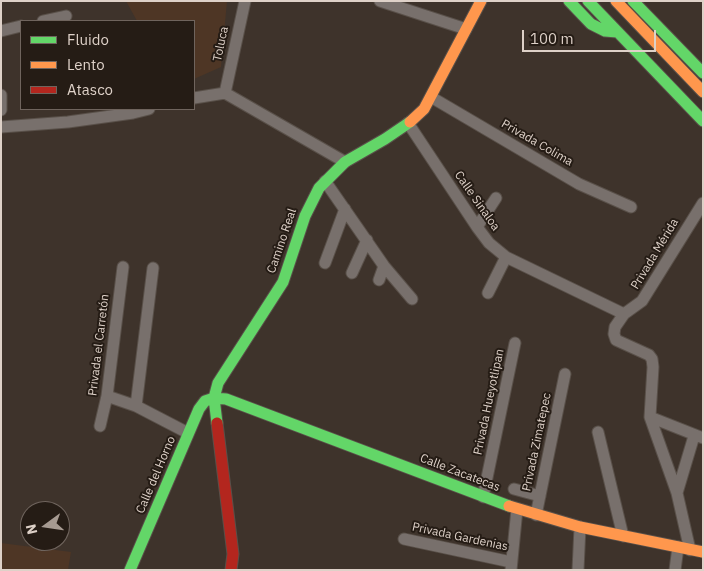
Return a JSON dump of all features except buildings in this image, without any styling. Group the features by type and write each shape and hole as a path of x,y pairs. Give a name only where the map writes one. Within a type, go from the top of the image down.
{"main road":[{"name":"Camino Real","path":"231,570 232,554 214,398 218,383 283,282 305,216 319,188 345,162 385,139 424,109 481,1"},
{"path":"569,1 591,24 606,31 618,32"},
{"path":"588,1 703,121"},
{"path":"616,1 703,92"},
{"path":"633,1 703,72"},
{"name":"Calle del Horno","path":"130,570 199,409 205,401 214,398"},
{"name":"Calle Zacatecas","path":"214,398 226,399 483,497 536,515 580,527 703,552"}],"street":[{"name":"Toluca","path":"225,92 245,1"},
{"path":"380,1 466,29"},
{"path":"48,20 66,16"},
{"path":"1,31 20,26"},
{"path":"195,98 225,92 345,162"},
{"path":"1,95 1,110"},
{"name":"Privada Colima","path":"430,97 579,184 631,207"},
{"path":"1,127 68,122 145,110"},
{"name":"Calle Sinaloa","path":"408,123 476,227 489,242 506,257 624,314"},
{"path":"325,181 384,266 412,299"},
{"path":"476,227 496,198"},
{"name":"Privada Mérida","path":"624,314 642,302 703,203"},
{"path":"325,263 345,209"},
{"path":"352,273 367,240"},
{"path":"488,293 506,257"},
{"path":"379,280 384,266"},
{"name":"Privada el Carretón","path":"100,426 107,396 123,267"},
{"path":"136,406 153,268"},
{"path":"624,314 615,327 614,334 616,340 649,355 652,359 650,417 677,493 690,550"},
{"name":"Privada Hueyotlipan","path":"483,497 515,343"},
{"name":"Privada Zimatepec","path":"536,515 565,374"},
{"path":"107,396 136,406 188,433"},
{"path":"650,417 698,437 677,493"},
{"path":"598,432 623,536"},
{"path":"514,489 540,496"},
{"path":"511,566 517,509"},
{"path":"578,570 580,527"},
{"name":"Privada Gardenias","path":"404,539 511,566"},
{"path":"675,570 678,547"}],"shaded area":[{"path":"126,1 227,1 221,67 195,79 195,20 136,20"},
{"path":"1,543 20,545 20,551 71,552 68,570 1,570"}],"traffic: fast":[{"path":"569,1 591,24 605,31 617,32"},
{"path":"588,1 703,121"},
{"path":"633,1 703,73"},
{"path":"217,423 214,398 218,383 283,282 305,216 319,188 345,162 410,122"},
{"path":"130,570 199,409 205,401 214,398 226,399 509,506"}],"traffic: slow":[{"path":"410,122 424,109 481,1"},
{"path":"616,1 703,92"},
{"path":"509,506 580,527 703,552"}],"traffic: jam":[{"path":"217,423 233,554 231,570"}]}
